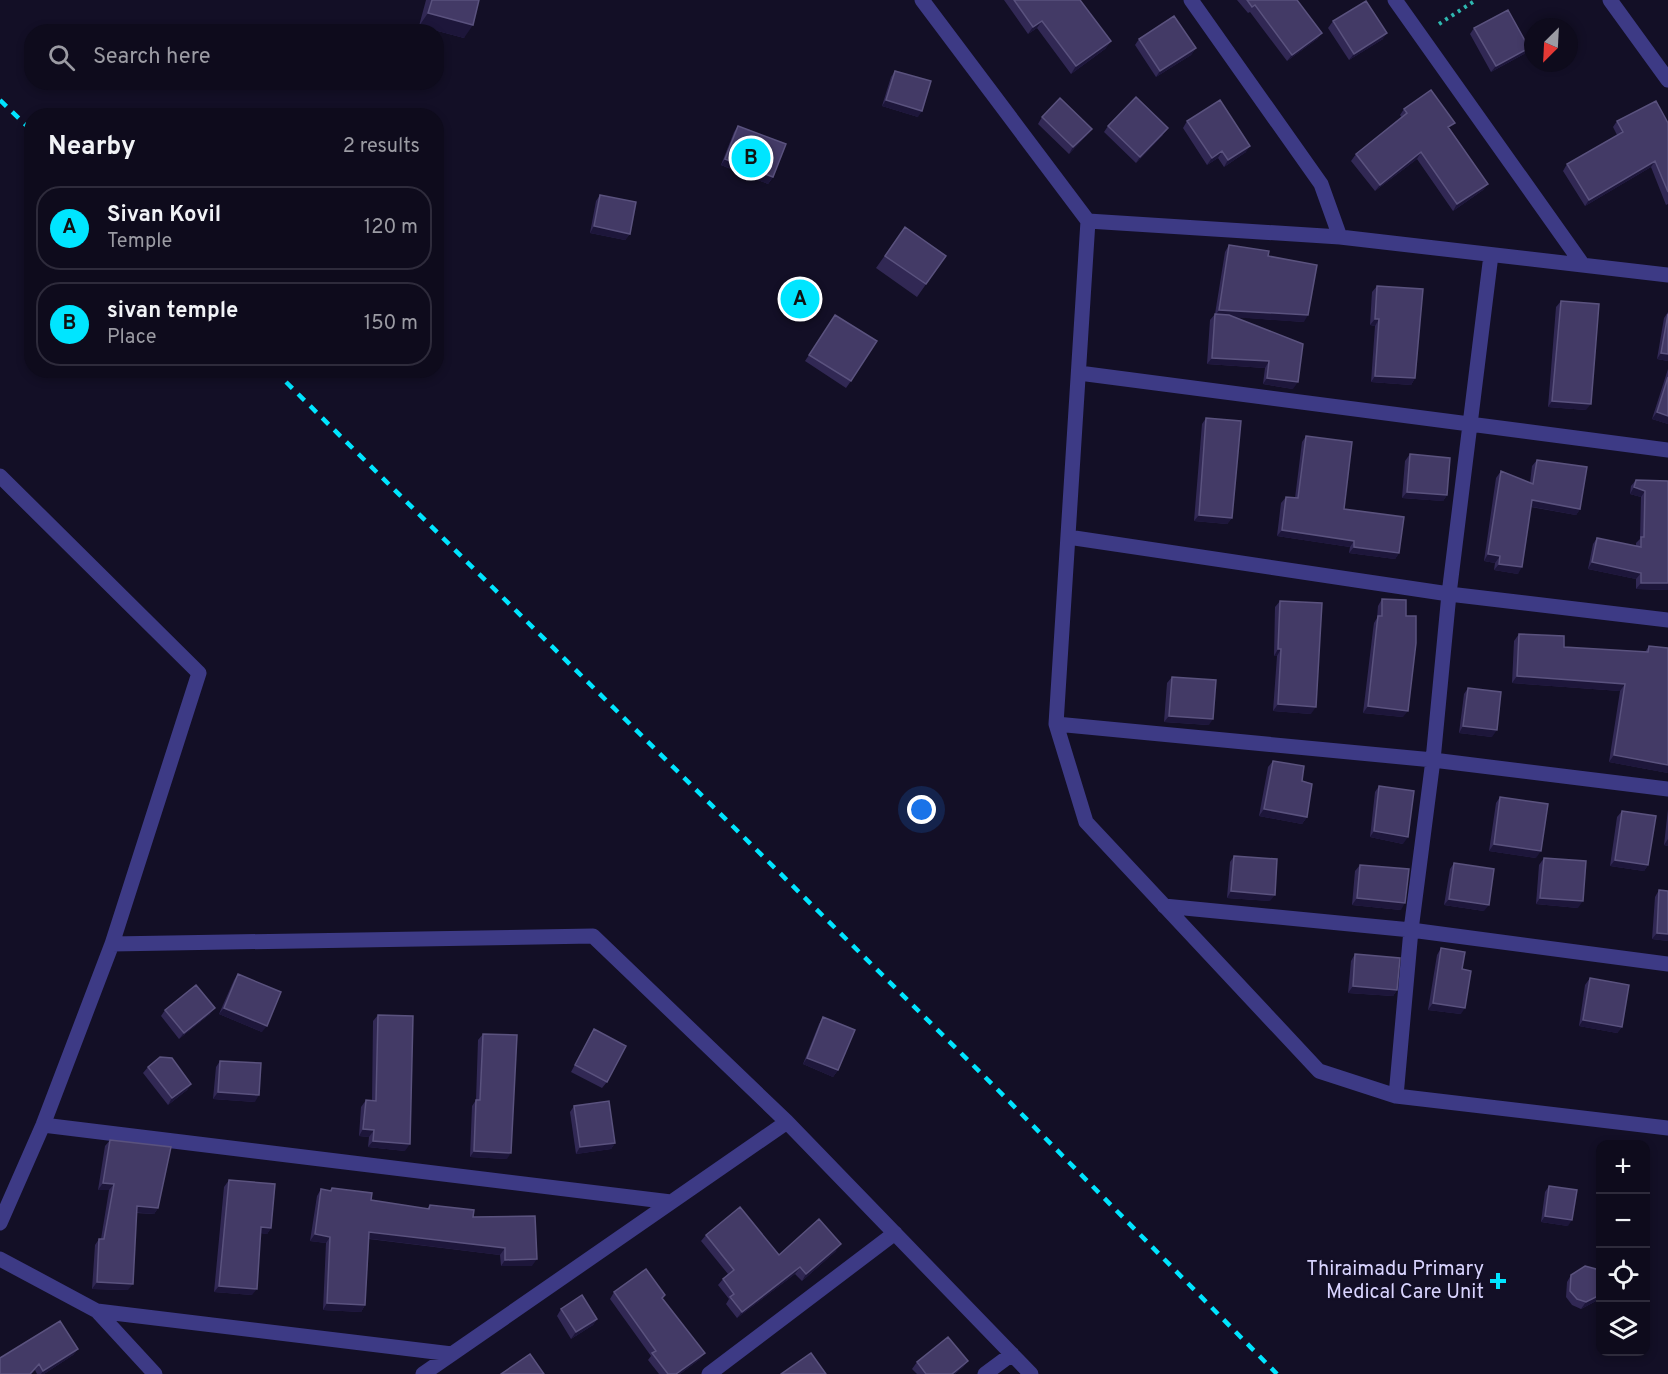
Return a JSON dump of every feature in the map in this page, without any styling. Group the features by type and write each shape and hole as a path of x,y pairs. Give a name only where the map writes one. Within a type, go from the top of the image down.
{"street":[{"path":"922,0 1088,221 1056,724 1086,822 1318,1071 1396,1096 1668,1128"},
{"path":"1191,0 1321,184 1340,237"},
{"path":"1395,0 1583,265"},
{"path":"1610,0 1668,80"},
{"path":"1088,221 1340,237 1668,275"},
{"path":"1396,1096 1411,930 1433,760 1449,594 1491,255"},
{"path":"1079,374 1668,450"},
{"path":"0,476 199,673 112,944 43,1125 0,1223"},
{"path":"1068,537 1449,594 1668,620"},
{"path":"1056,724 1433,760 1668,789"},
{"path":"1164,906 1411,930 1668,964"},
{"path":"112,944 593,936 787,1122 1031,1374"},
{"path":"423,1374 787,1122"},
{"path":"43,1125 671,1202"},
{"path":"709,1374 895,1233"},
{"path":"0,1259 97,1311 155,1374"},
{"path":"97,1311 452,1354"},
{"path":"985,1374 1012,1354"}],"path":[{"path":"1420,35 1476,0"}],"building":[{"path":"432,0 479,0 473,25 428,13"},
{"path":"1014,0 1080,0 1111,41 1076,66 1042,21 1033,27"},
{"path":"1247,0 1297,0 1322,33 1292,55 1255,5 1252,7"},
{"path":"1366,1 1387,33 1354,54 1333,21"},
{"path":"1508,10 1524,39 1524,51 1496,66 1474,28"},
{"path":"1174,16 1196,48 1160,71 1139,39"},
{"path":"895,71 931,81 922,111 886,100"},
{"path":"1431,90 1455,123 1448,127 1488,184 1457,204 1421,152 1380,185 1356,154 1407,113 1404,109"},
{"path":"1136,97 1168,128 1140,157 1108,126"},
{"path":"1060,98 1092,129 1073,147 1042,117"},
{"path":"1220,100 1250,146 1228,160 1222,151 1212,158 1187,121"},
{"path":"1656,101 1668,123 1668,192 1655,161 1589,200 1567,164 1623,132 1617,121"},
{"path":"738,126 786,144 773,177 725,159"},
{"path":"600,195 636,202 630,234 594,226"},
{"path":"905,227 946,256 926,284 885,256"},
{"path":"1229,245 1269,251 1268,256 1317,265 1308,315 1219,310"},
{"path":"1377,286 1423,289 1415,378 1375,376 1379,319 1375,319"},
{"path":"1561,301 1599,304 1591,404 1552,401"},
{"path":"1215,314 1229,315 1303,344 1298,382 1267,378 1269,361 1212,358"},
{"path":"1668,314 1668,354 1661,353"},
{"path":"835,315 877,341 851,381 809,355"},
{"path":"1668,377 1668,416 1657,412"},
{"path":"1206,418 1241,421 1232,518 1199,515"},
{"path":"1306,436 1352,442 1344,509 1404,517 1399,553 1354,547 1354,541 1282,530 1286,497 1298,498"},
{"path":"1410,454 1450,458 1447,495 1407,492"},
{"path":"1537,460 1587,467 1580,509 1532,500 1522,567 1499,564 1500,556 1488,554 1501,471 1533,484"},
{"path":"1636,480 1668,481 1668,583 1641,583 1641,573 1592,562 1597,538 1641,547 1641,537 1644,537 1645,491 1634,487"},
{"path":"1382,599 1406,600 1406,616 1416,616 1416,643 1408,711 1368,706 1378,616 1382,616"},
{"path":"1280,601 1322,603 1316,707 1278,704 1281,649 1278,649"},
{"path":"1519,634 1564,636 1564,647 1648,652 1649,646 1668,648 1668,765 1614,755 1625,684 1517,676"},
{"path":"1172,677 1216,680 1213,719 1169,716"},
{"path":"1468,688 1501,692 1497,730 1463,726"},
{"path":"1273,761 1304,766 1302,781 1312,784 1307,817 1264,809"},
{"path":"1379,786 1414,791 1408,837 1374,831"},
{"path":"1500,797 1548,804 1541,851 1494,844"},
{"path":"1622,811 1656,816 1648,865 1615,860"},
{"path":"1234,856 1277,859 1275,895 1231,891"},
{"path":"1544,858 1586,861 1583,901 1540,898"},
{"path":"1454,863 1494,869 1489,905 1449,899"},
{"path":"1360,865 1409,869 1405,903 1357,898"},
{"path":"1659,890 1668,891 1668,934 1657,933"},
{"path":"1441,948 1465,952 1462,969 1471,971 1465,1008 1433,1003"},
{"path":"1355,954 1400,958 1397,990 1353,986"},
{"path":"238,974 281,992 267,1026 224,1008"},
{"path":"1590,978 1629,985 1622,1027 1583,1020"},
{"path":"196,985 215,1008 184,1033 165,1010"},
{"path":"378,1015 413,1016 410,1144 373,1141 374,1130 363,1129 366,1100 376,1101"},
{"path":"823,1017 855,1030 838,1070 807,1058"},
{"path":"594,1029 626,1046 607,1082 575,1065"},
{"path":"483,1034 517,1035 511,1153 474,1151 476,1100 480,1100"},
{"path":"160,1057 172,1058 191,1084 172,1098 148,1067"},
{"path":"220,1061 261,1063 259,1095 218,1092"},
{"path":"609,1101 615,1143 580,1147 574,1106"},
{"path":"110,1140 171,1147 158,1208 137,1206 133,1284 97,1282 99,1239 104,1239 114,1184 103,1183"},
{"path":"229,1180 275,1184 271,1228 261,1227 257,1289 219,1286"},
{"path":"1549,1186 1577,1190 1572,1220 1545,1216"},
{"path":"332,1188 372,1193 371,1200 429,1209 430,1205 474,1210 473,1217 535,1216 537,1259 505,1260 505,1248 369,1232 365,1305 327,1303 330,1237 315,1234 321,1189 331,1191"},
{"path":"740,1207 779,1255 819,1219 841,1244 806,1274 800,1267 742,1312 730,1297 734,1294 723,1279 734,1270 706,1235"},
{"path":"1585,1266 1596,1269 1596,1297 1586,1302 1577,1299 1570,1291 1571,1275"},
{"path":"646,1269 665,1295 662,1298 705,1353 676,1374 668,1374 652,1353 656,1351 614,1292"},
{"path":"582,1295 597,1319 576,1332 561,1309"},
{"path":"60,1321 78,1349 43,1371 39,1364 30,1374 0,1374 0,1358"},
{"path":"948,1337 968,1361 952,1374 926,1374 917,1362"},
{"path":"811,1353 826,1374 781,1374"},
{"path":"530,1354 544,1374 501,1374"}],"railway":[{"path":"0,100 24,123"},
{"path":"282,378 995,1087 1277,1374"}],"place":[{"name":"sivan temple","path":"751,158"},
{"name":"Sivan Kovil","path":"800,299"},
{"name":"Thiraimadu Primary Medical Care Unit","path":"1498,1281"}]}
